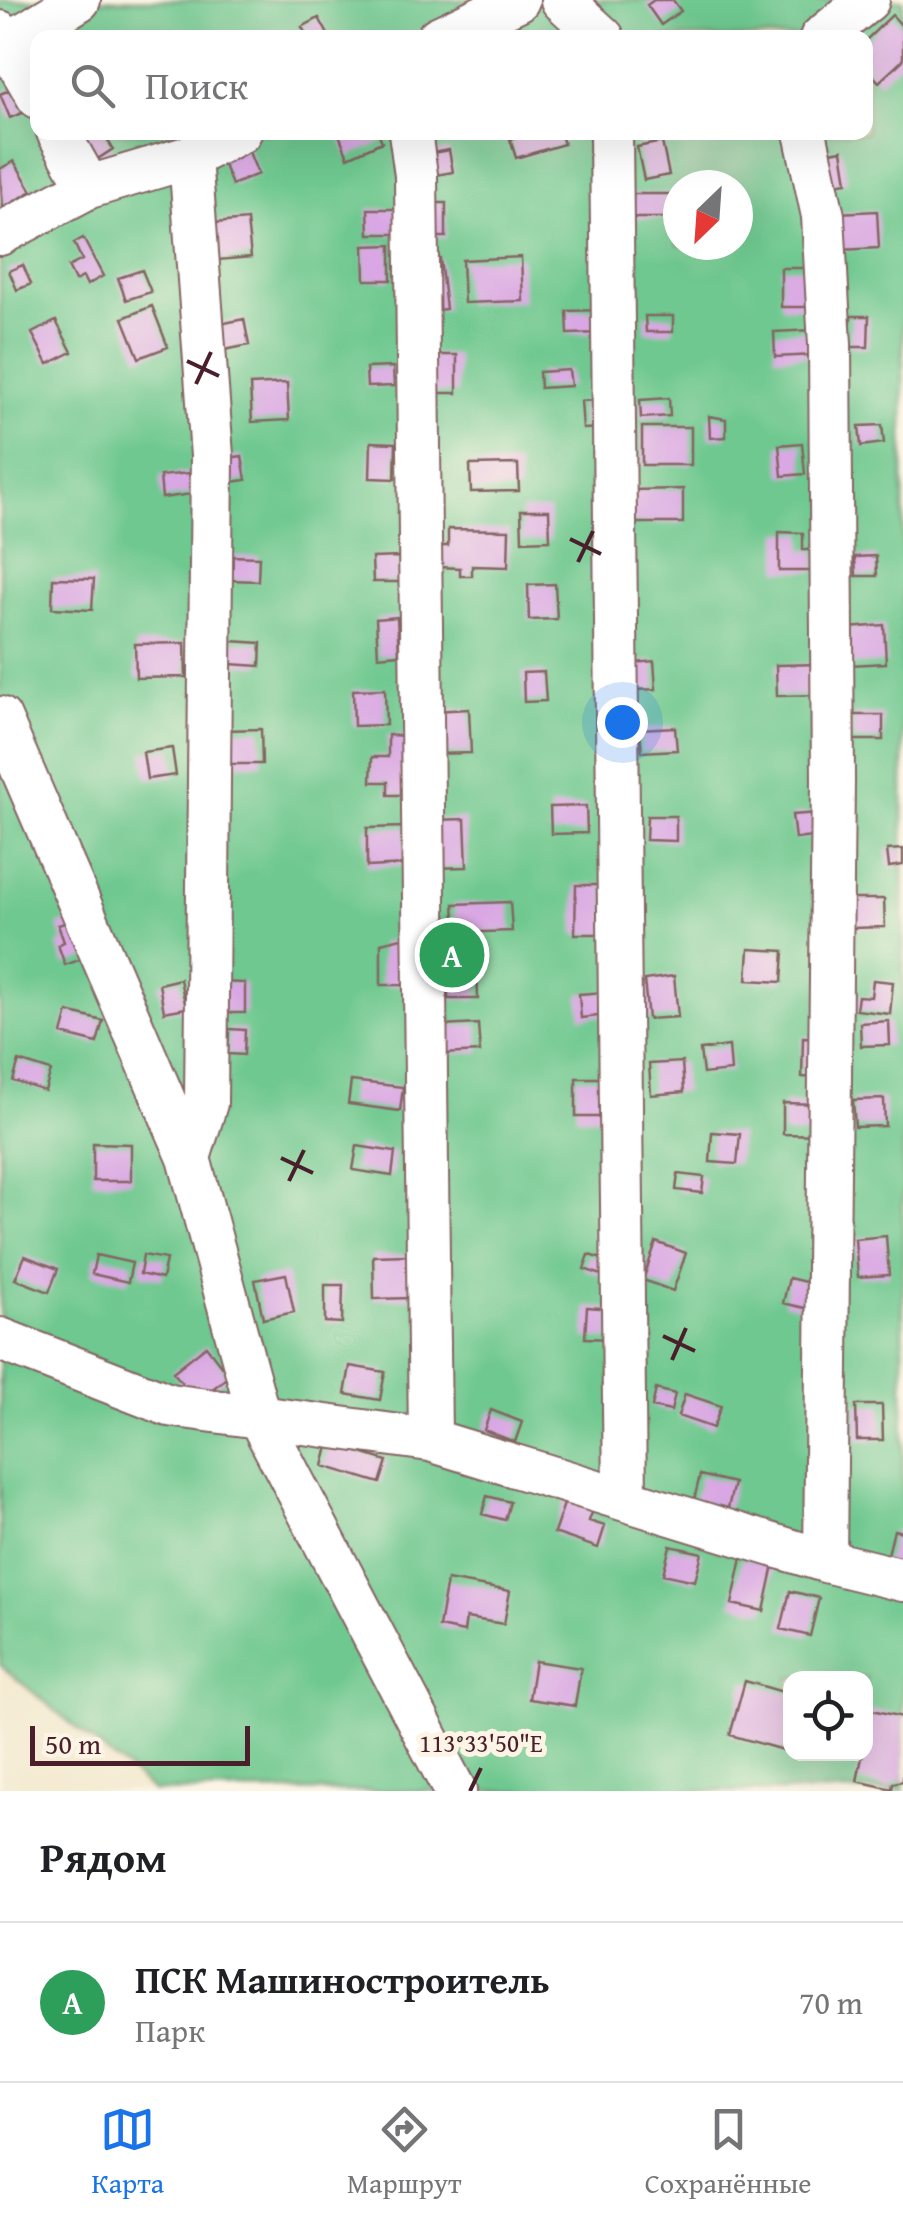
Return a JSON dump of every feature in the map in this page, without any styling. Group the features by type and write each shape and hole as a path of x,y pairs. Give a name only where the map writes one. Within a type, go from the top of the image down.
{"street":[{"path":"30,85 2,42 79,0"},
{"path":"455,30 518,0"},
{"path":"562,0 594,30"},
{"path":"831,30 868,0"},
{"path":"63,140 89,187"},
{"path":"0,234 89,187 190,157 224,140"},
{"path":"411,140 416,174 430,1440"},
{"path":"612,140 625,1499"},
{"path":"806,140 824,216 830,345 833,782 825,1561"},
{"path":"189,1158 206,1103 212,456 190,157"},
{"path":"0,718 189,1158 259,1417 455,1791"},
{"path":"0,1339 170,1405 430,1440 825,1561 903,1580"}],"green space":[{"path":"0,0 903,0 903,1791 153,1791 0,1665"}],"building":[{"path":"654,0 673,0 681,11 661,25 647,5"},
{"path":"892,15 903,27 903,60 879,82 873,76 873,33"},
{"path":"319,18 326,30 304,30 302,27"},
{"path":"14,88 25,112 10,118 0,94"},
{"path":"80,140 108,140 113,149 93,162"},
{"path":"341,140 381,140 382,142 348,157"},
{"path":"510,140 563,140 564,144 516,158"},
{"path":"662,142 668,170 663,170 663,176 644,180 637,147"},
{"path":"247,147 258,174 232,185 221,158"},
{"path":"449,150 453,172 425,177 421,155"},
{"path":"842,150 847,182 829,185 824,153"},
{"path":"14,161 32,191 3,208 0,169"},
{"path":"633,194 663,194 663,218 633,218"},
{"path":"421,203 446,203 446,237 421,237"},
{"path":"368,209 398,209 398,234 369,234"},
{"path":"877,211 879,248 841,250 838,213"},
{"path":"247,220 251,257 218,260 215,223"},
{"path":"83,238 103,276 87,285 83,277 75,281 68,267 82,260 74,243"},
{"path":"391,245 391,280 365,280 364,246"},
{"path":"521,257 523,301 464,303 462,260"},
{"path":"440,259 446,309 429,311 423,261"},
{"path":"23,265 31,284 17,290 9,271"},
{"path":"781,268 813,268 813,307 781,307"},
{"path":"142,270 151,292 126,300 118,278"},
{"path":"152,306 168,347 139,358 123,318"},
{"path":"600,310 601,333 568,334 567,311"},
{"path":"645,316 673,316 673,332 646,332"},
{"path":"851,316 869,316 868,347 850,347"},
{"path":"244,319 249,345 220,351 215,325"},
{"path":"56,321 72,352 48,364 32,333"},
{"path":"813,330 815,355 775,357 774,332"},
{"path":"429,355 457,355 457,393 429,393"},
{"path":"393,367 394,386 367,387 366,368"},
{"path":"569,370 571,386 540,388 539,372"},
{"path":"287,383 289,420 252,422 250,385"},
{"path":"669,398 670,416 641,418 640,400"},
{"path":"601,400 603,428 583,429 581,401"},
{"path":"709,416 726,419 726,437 710,438"},
{"path":"882,425 884,443 861,446 859,426"},
{"path":"642,427 691,427 691,465 642,465"},
{"path":"371,442 396,443 395,479 370,478"},
{"path":"802,443 805,474 782,476 779,445"},
{"path":"242,456 246,480 225,483 222,459"},
{"path":"518,464 519,491 471,492 470,465"},
{"path":"189,473 192,494 162,498 160,476"},
{"path":"683,489 683,523 630,523 630,490"},
{"path":"521,510 549,510 550,540 522,541"},
{"path":"448,529 509,530 508,567 472,566 472,576 460,576 460,568 437,567 437,546 448,546"},
{"path":"779,532 803,533 803,550 816,550 816,571 779,571"},
{"path":"229,556 259,557 258,581 228,580"},
{"path":"876,556 877,576 856,576 855,557"},
{"path":"399,557 400,582 373,582 372,558"},
{"path":"53,578 94,579 92,610 52,608"},
{"path":"555,584 557,619 529,620 528,585"},
{"path":"397,617 399,654 378,656 376,619"},
{"path":"884,625 886,663 850,665 848,628"},
{"path":"231,641 261,643 260,666 230,664"},
{"path":"185,643 186,677 136,678 135,644"},
{"path":"654,661 656,689 637,690 634,663"},
{"path":"821,664 821,695 777,696 776,665"},
{"path":"544,672 546,701 524,702 523,673"},
{"path":"385,689 386,725 354,726 353,690"},
{"path":"469,709 471,753 435,754 433,711"},
{"path":"853,715 883,715 883,740 853,740"},
{"path":"675,727 677,750 642,752 640,729"},
{"path":"261,729 262,764 226,764 225,730"},
{"path":"388,735 410,736 409,795 388,795 388,782 371,782 372,757 388,757"},
{"path":"172,748 176,775 147,779 143,752"},
{"path":"586,806 587,833 551,834 550,807"},
{"path":"819,813 821,836 795,839 792,815"},
{"path":"647,816 676,816 676,841 646,840"},
{"path":"465,819 467,867 435,868 435,820"},
{"path":"405,827 406,865 367,867 367,828"},
{"path":"903,849 903,865 889,867 887,850"},
{"path":"576,885 604,885 609,934 575,934"},
{"path":"851,899 884,899 885,927 852,928"},
{"path":"510,902 512,931 456,933 454,904"},
{"path":"77,919 91,956 65,965 58,945 64,942 58,925"},
{"path":"405,937 405,985 381,985 381,943"},
{"path":"749,949 784,951 782,982 747,980"},
{"path":"477,962 478,999 448,999 447,963"},
{"path":"674,976 678,1017 648,1019 644,980"},
{"path":"180,979 186,1008 164,1012 159,984"},
{"path":"873,980 893,982 890,1014 856,1010 858,996 871,997"},
{"path":"219,982 245,983 245,1013 219,1013"},
{"path":"605,992 607,1015 581,1018 579,994"},
{"path":"68,1012 103,1021 97,1043 62,1034"},
{"path":"889,1021 890,1045 861,1046 860,1023"},
{"path":"478,1024 480,1052 443,1054 442,1026"},
{"path":"229,1029 245,1030 244,1055 228,1054"},
{"path":"803,1037 823,1038 822,1078 802,1077"},
{"path":"729,1046 731,1071 703,1074 700,1050"},
{"path":"19,1061 51,1071 45,1091 13,1081"},
{"path":"682,1062 684,1092 651,1095 649,1064"},
{"path":"576,1078 615,1078 614,1117 576,1117"},
{"path":"351,1081 403,1087 400,1111 348,1104"},
{"path":"884,1099 885,1126 855,1127 853,1100"},
{"path":"783,1103 821,1104 821,1135 783,1134"},
{"path":"712,1132 740,1134 737,1164 710,1162"},
{"path":"93,1143 131,1144 131,1181 93,1181"},
{"path":"357,1146 395,1152 392,1176 353,1170"},
{"path":"678,1174 704,1177 702,1193 676,1190"},
{"path":"886,1236 889,1275 858,1277 855,1239"},
{"path":"656,1242 686,1253 673,1291 643,1280"},
{"path":"96,1255 132,1263 128,1282 92,1274"},
{"path":"143,1255 166,1259 162,1279 140,1274"},
{"path":"409,1255 410,1298 374,1299 373,1256"},
{"path":"589,1255 615,1263 610,1278 584,1269"},
{"path":"25,1256 58,1269 49,1292 15,1279"},
{"path":"286,1274 294,1312 263,1319 255,1280"},
{"path":"789,1278 814,1284 823,1312 783,1303"},
{"path":"325,1285 343,1285 342,1323 325,1322"},
{"path":"587,1307 612,1309 610,1339 585,1338"},
{"path":"206,1346 229,1376 197,1401 173,1372"},
{"path":"350,1366 385,1372 380,1400 345,1394"},
{"path":"656,1389 675,1394 671,1411 652,1407"},
{"path":"685,1394 721,1406 713,1428 678,1416"},
{"path":"856,1405 882,1405 883,1440 857,1440"},
{"path":"491,1410 522,1422 515,1442 484,1430"},
{"path":"329,1443 387,1461 380,1483 323,1466"},
{"path":"700,1475 734,1483 728,1508 694,1500"},
{"path":"487,1496 510,1502 505,1520 482,1514"},
{"path":"566,1498 594,1508 589,1521 605,1526 598,1548 554,1533"},
{"path":"894,1530 903,1532 903,1567 886,1563"},
{"path":"670,1546 702,1553 695,1581 663,1574"},
{"path":"742,1558 774,1565 764,1611 732,1604"},
{"path":"447,1580 510,1591 504,1624 466,1618 464,1632 439,1627"},
{"path":"790,1591 819,1598 810,1636 781,1629"},
{"path":"535,1661 581,1668 575,1706 529,1699"},
{"path":"745,1681 783,1692 783,1750 730,1735"},
{"path":"873,1710 903,1717 903,1781 893,1783 892,1789 857,1781 861,1761 873,1761"}],"place":[{"name":"ПСК Машиностроитель","path":"452,955"}]}
